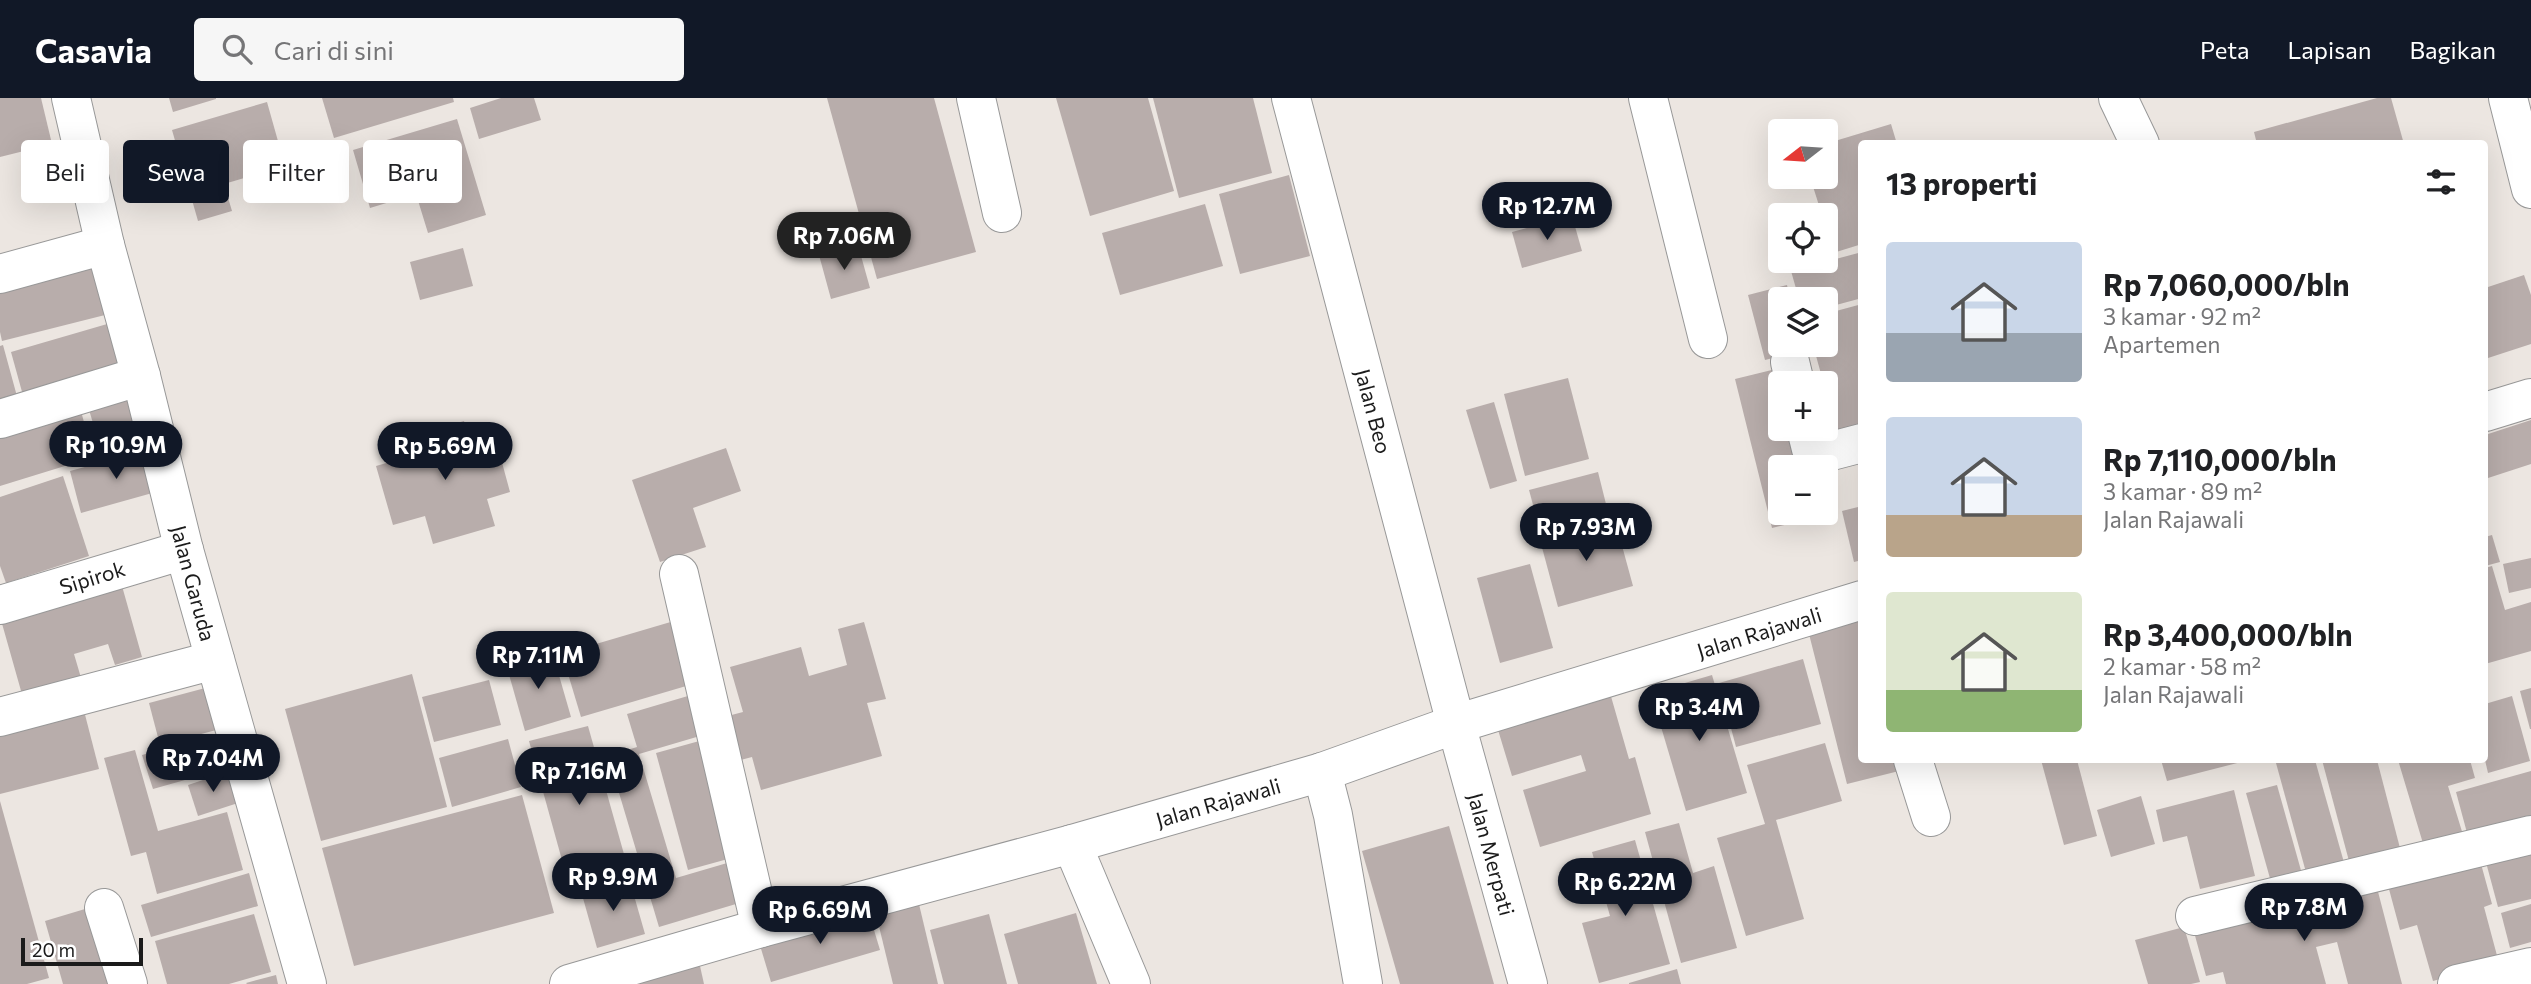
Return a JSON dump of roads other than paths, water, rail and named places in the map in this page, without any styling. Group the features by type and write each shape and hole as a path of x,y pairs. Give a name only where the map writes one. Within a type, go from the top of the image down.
{"street":[{"name":"Jalan Garuda","path":"71,98 105,246 141,376 184,550 307,984"},
{"path":"976,98 1002,213"},
{"name":"Jalan Beo","path":"1291,98 1456,724"},
{"path":"1648,98 1708,339"},
{"path":"2118,98 2138,140"},
{"path":"2508,98 2531,189"},
{"path":"0,274 105,246"},
{"path":"0,419 141,376"},
{"path":"2488,411 2531,398"},
{"path":"1809,441 1811,449 1820,454 1858,444"},
{"name":"Sipirok","path":"0,605 184,550"},
{"path":"679,574 761,928"},
{"name":"Jalan Rajawali","path":"569,984 1322,772 1456,724 1858,602"},
{"path":"0,717 215,660"},
{"name":"Jalan Merpati","path":"1456,724 1528,984"},
{"path":"1914,763 1931,817"},
{"path":"1322,772 1333,815 1363,984"},
{"path":"2195,915 2531,835"},
{"path":"1072,844 1131,984"},
{"path":"104,908 128,984"},
{"path":"2457,984 2531,967"}]}
